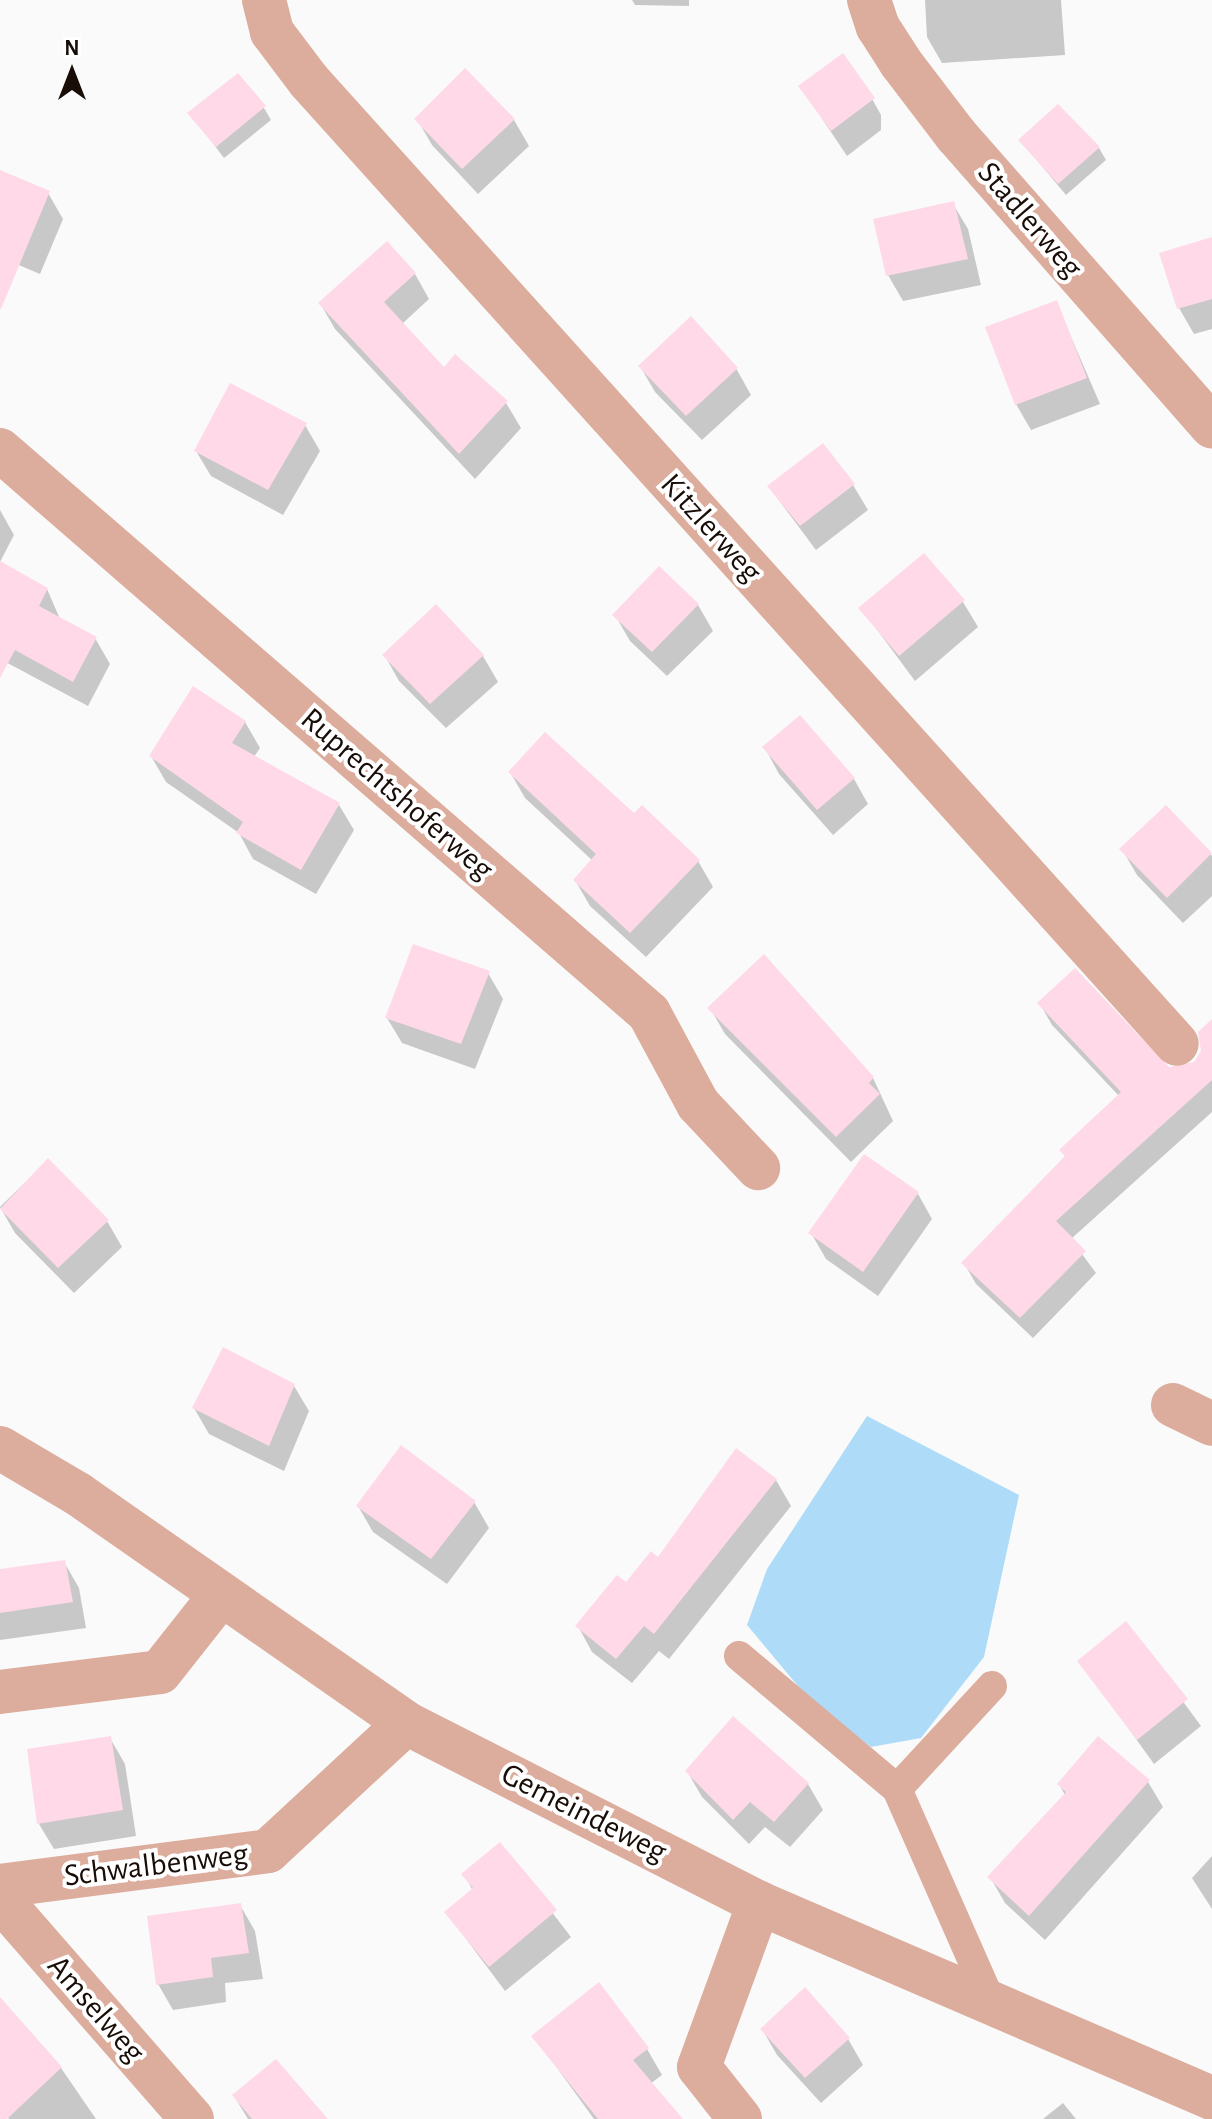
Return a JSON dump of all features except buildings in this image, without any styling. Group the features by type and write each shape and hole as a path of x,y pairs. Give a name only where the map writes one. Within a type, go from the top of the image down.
{"street":[{"name":"Kitzlerweg","path":"264,0 272,32 309,81 1177,1044"},
{"name":"Stadlerweg","path":"869,0 878,27 901,63 956,135 1212,426"},
{"name":"Ruprechtshoferweg","path":"0,450 649,1013 698,1104 758,1168"},
{"path":"1173,1405 1212,1424"},
{"name":"Gemeindeweg","path":"0,1448 78,1494 406,1723 759,1903 1212,2098"},
{"path":"0,1692 160,1672 220,1596"},
{"name":"Schwalbenweg","path":"0,1886 268,1851 406,1723"},
{"name":"Amselweg","path":"0,1899 192,2119"},
{"path":"740,2119 699,2067 759,1903"}],"lane":[{"path":"739,1656 897,1789 991,2002"},
{"path":"897,1789 992,1686"}],"water":[{"path":"867,1416 1019,1495 984,1657 921,1738 871,1747 813,1704 747,1625 767,1569"}]}
